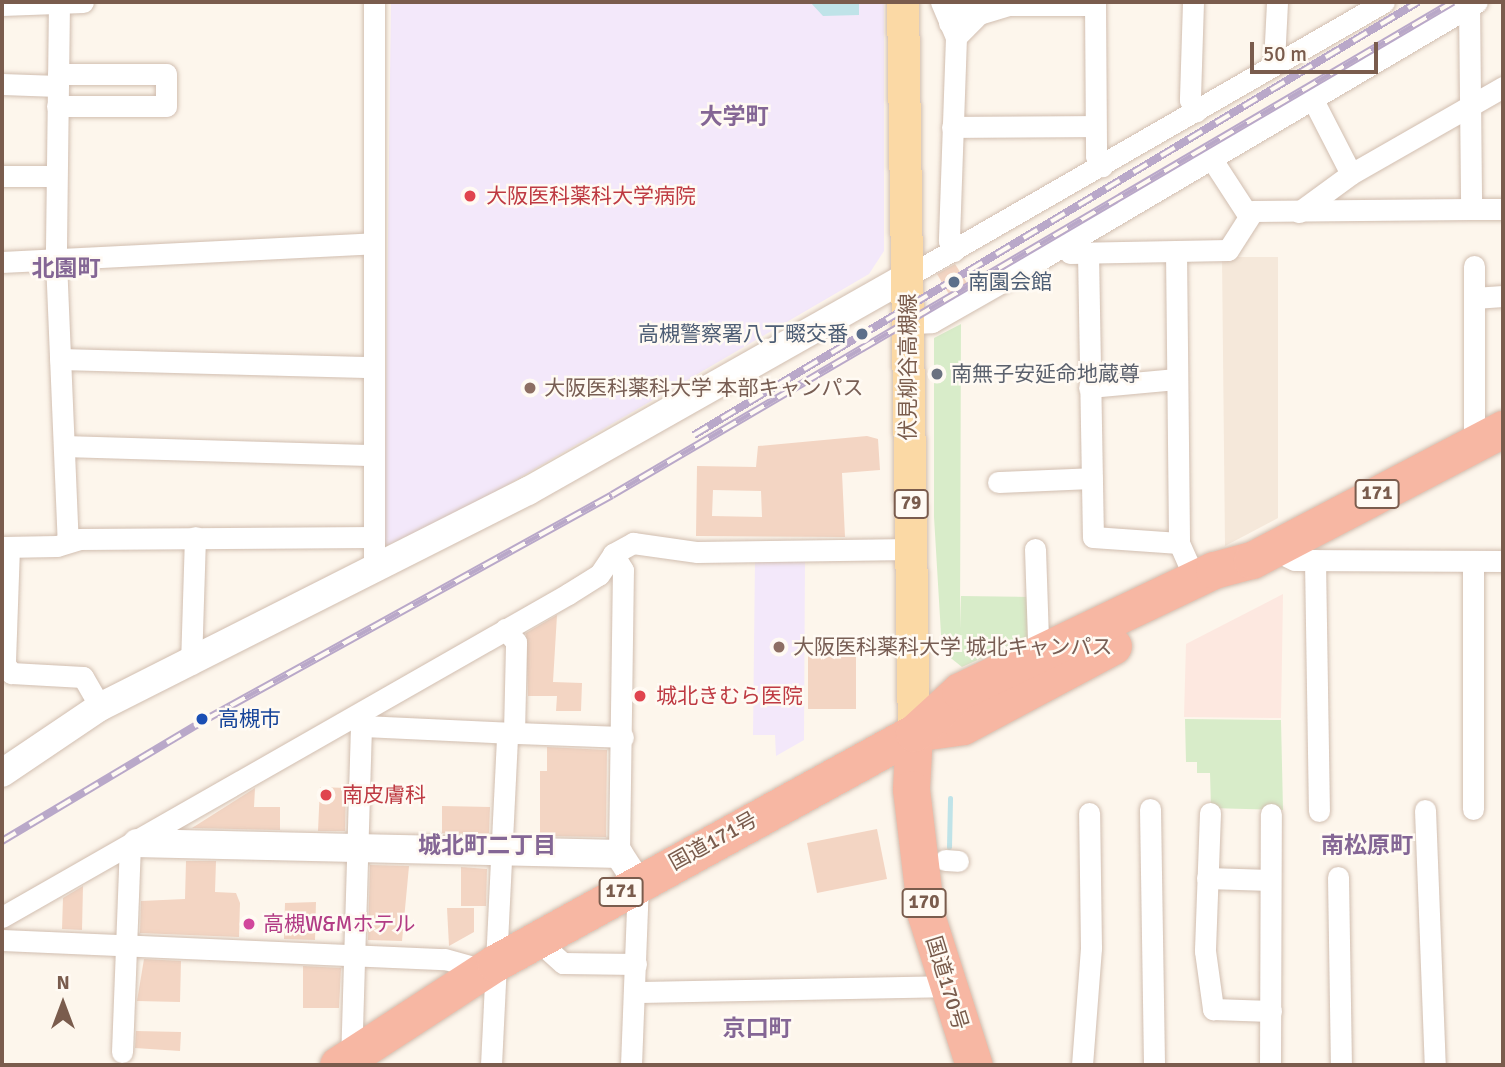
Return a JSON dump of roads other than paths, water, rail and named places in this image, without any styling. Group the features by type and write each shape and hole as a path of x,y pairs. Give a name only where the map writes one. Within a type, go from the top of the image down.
{"highway":[{"name":"国道171号","path":"347,1062 489,966 536,939 628,868 914,733 960,691 1195,579 1262,554 1488,437"},
{"name":"国道171号","path":"914,733 963,726 1225,582 1262,554"},
{"name":"国道170号","path":"914,733 916,845 926,915 945,986 974,1065"}],"main road":[{"name":"伏見柳谷高槻線","path":"904,2 914,733"}],"street":[{"path":"2,5 83,2"},
{"path":"374,2 374,569"},
{"path":"941,2 953,30 949,241 954,251"},
{"path":"953,30 968,2"},
{"path":"1193,2 1190,100 1196,111"},
{"path":"1274,62 1278,2"},
{"path":"2,774 100,707 191,664 528,491 954,251 1196,111 1274,62 1384,2"},
{"path":"59,3 56,261 68,542"},
{"path":"953,30 979,14 1009,5 1096,3 1096,156 1102,166"},
{"path":"909,323 932,321 1472,3"},
{"path":"1472,3 1473,104 1488,209"},
{"path":"2,84 58,89"},
{"path":"1298,212 1351,174 1503,87"},
{"path":"1312,98 1351,174"},
{"path":"952,127 1096,126"},
{"path":"1211,158 1248,215"},
{"path":"2,176 56,176"},
{"path":"1248,215 1488,209 1503,193"},
{"path":"1065,245 1070,253 1228,250 1248,215"},
{"path":"2,262 374,243"},
{"path":"1176,251 1179,543 1195,579"},
{"path":"1088,253 1093,537 1179,543"},
{"path":"1474,266 1474,298 1488,437"},
{"path":"1474,298 1503,296"},
{"path":"60,359 374,367"},
{"path":"1089,387 1177,379"},
{"path":"65,446 374,455"},
{"path":"998,482 1091,478"},
{"path":"100,707 83,677 11,673 3,664 6,547 195,537 374,537"},
{"path":"191,664 195,537"},
{"path":"2,917 362,721 505,629 598,575 613,554 633,543 697,552 912,549"},
{"path":"1035,549 1038,639 1044,653"},
{"path":"613,554 622,570 623,737 628,868 636,964 631,1065"},
{"path":"1262,554 1295,560 1473,563 1503,561"},
{"path":"1315,560 1319,811"},
{"path":"1473,563 1473,809"},
{"path":"491,1065 489,966 511,733 516,642 505,629"},
{"path":"362,721 511,733 623,737"},
{"path":"347,1062 360,848 362,721"},
{"path":"1150,809 1154,1065"},
{"path":"1425,810 1435,1065"},
{"path":"1082,1065 1091,948 1089,813"},
{"path":"1210,813 1205,951 1213,1009 1271,1011"},
{"path":"1270,1065 1271,814"},
{"path":"134,845 360,848 500,854 628,868"},
{"path":"122,1052 134,845"},
{"path":"1338,877 1341,1065"},
{"path":"1207,878 1270,880"},
{"path":"536,939 563,963 636,964"},
{"path":"2,940 445,959 489,966"},
{"path":"636,992 945,986"}],"water":[{"path":"810,2 859,2 859,15 823,16"}],"waterway":[{"path":"949,847 950,798"}],"railway":[{"path":"694,435 1418,2"},
{"path":"2,841 203,721 612,495 1453,2"}],"place":[{"name":"大阪医科薬科大学病院","path":"470,196"},
{"name":"南園会館","path":"954,282"},
{"name":"高槻警察署八丁畷交番","path":"862,334"},
{"name":"南無子安延命地蔵尊","path":"937,374"},
{"name":"大阪医科薬科大学 本部キャンパス","path":"530,388"},
{"name":"大阪医科薬科大学 城北キャンパス","path":"779,647"},
{"name":"城北きむら医院","path":"640,696"},
{"name":"高槻市","path":"202,719"},
{"name":"南皮膚科","path":"326,795"},
{"name":"高槻W&Mホテル","path":"249,924"}],"district":[{"name":"大学町","path":"734,117"},
{"name":"北園町","path":"66,269"},
{"name":"城北町二丁目","path":"487,846"},
{"name":"南松原町","path":"1367,846"},
{"name":"京口町","path":"757,1029"}]}
